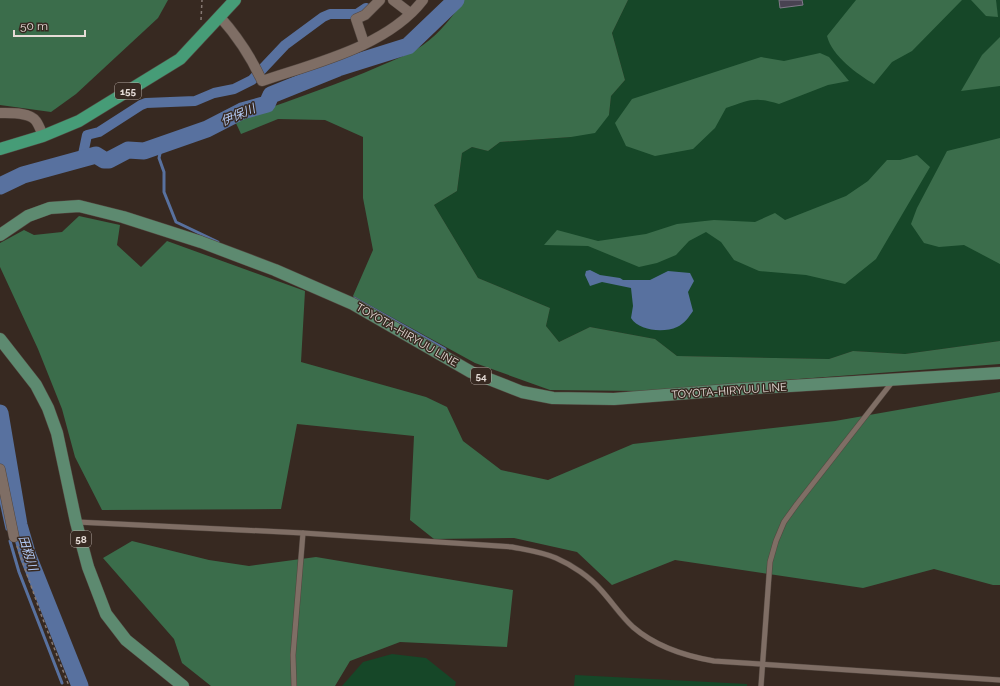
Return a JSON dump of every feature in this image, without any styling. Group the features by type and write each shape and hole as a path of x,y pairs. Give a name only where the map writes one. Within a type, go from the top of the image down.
{"highway":[{"name":"155","path":"0,149 42,136 79,120 180,59 235,0"}],"main road":[{"name":"TOYOTA-HIRYUU LINE","path":"1,234 28,216 45,210 65,206 91,208 123,217 201,242 275,270 353,304 471,372 522,392 552,398 614,399 741,389 1000,373"},
{"name":"58","path":"0,339 22,366 45,402 57,433 76,522 88,567 106,614 126,640 183,686"}],"street":[{"path":"364,43 356,19 365,15 380,0"},
{"path":"393,0 410,13"},
{"path":"220,17 237,36 262,81 335,56 376,39 401,22 423,0"},
{"path":"0,114 27,115 32,117 36,121 42,136"},
{"path":"0,469 14,537"}],"lane":[{"path":"761,686 770,562 776,541 784,522 893,380"},
{"path":"76,522 303,533 512,547 539,552 556,558 585,576 600,589 634,627 659,644 692,657 714,661 1000,680"},
{"path":"294,686 293,655 303,533"}],"path":[{"path":"202,0 201,19 208,29"},
{"path":"14,537 42,617 69,686"}],"green space":[{"path":"0,0 168,0 158,18 76,94 51,112 0,105"},
{"path":"464,0 628,0 612,33 625,80 611,96 609,115 595,133 571,137 500,142 488,151 472,147 462,153 457,191 434,205 478,278 550,308 546,326 559,342 590,327 655,339 677,356 829,359 853,351 905,354 1000,341 1000,364 640,391 550,390 475,363 353,296 373,250 363,198 363,137 325,120 278,119 241,134 235,121 344,81 413,51 441,30"},
{"path":"628,0 1000,0 1000,341 905,354 853,351 829,359 677,356 655,339 590,327 559,342 546,326 550,308 478,278 434,205 457,191 462,153 472,147 488,151 500,142 571,137 609,115 611,96 625,80 612,33"},
{"path":"856,0 962,0 912,51 892,62 874,84 846,64 834,51 827,36"},
{"path":"971,0 996,0 998,17 986,16"},
{"path":"1000,37 1000,86 961,91 982,55"},
{"path":"820,53 829,57 849,81 828,85 779,104 764,100 752,100 726,108 715,128 693,149 655,156 626,146 615,123 632,99 761,57 784,61"},
{"path":"1000,138 1000,264 964,245 939,247 924,243 911,224 917,208 947,151"},
{"path":"917,155 930,167 876,259 845,284 806,275 759,271 734,260 721,242 706,232 689,241 676,255 657,263 639,267 588,246 544,245 557,230 598,241 646,234 677,224 714,220 755,222 775,213 785,220 846,196 868,181 887,160 900,160"},
{"path":"79,216 120,225 117,245 141,267 167,241 305,291 301,362 426,397 447,407 463,441 501,470 548,480 633,444 835,421 1000,392 1000,585 993,585 934,569 863,588 675,560 612,585 577,552 514,538 434,539 410,520 414,436 297,424 281,509 102,510 75,457 62,409 38,349 0,267 0,243 24,230 34,235 62,232"},
{"path":"132,541 209,560 249,566 316,557 513,590 507,647 400,642 350,661 335,686 211,686 182,663 174,639 103,558"},
{"path":"392,654 426,658 456,682 455,686 342,686 363,662"},
{"path":"575,675 747,684 747,686 574,686"}],"water":[{"path":"590,270 600,275 620,278 623,280 650,280 668,271 690,273 694,281 688,292 693,311 680,326 672,329 652,330 640,326 631,318 633,306 631,288 602,282 590,286 585,275 586,271"}],"building":[{"path":"779,0 802,0 803,5 780,8"}],"waterway":[{"name":"伊保川","path":"0,186 23,175 96,155 104,160 109,160 128,150 144,151 207,129 242,111 267,104 271,95 338,68 408,46 456,0"},
{"path":"82,159 87,135 99,132 141,105 146,103 195,101 214,93 234,89 252,80 285,45 323,17 330,14 357,14 366,8"},
{"path":"162,145 159,158 164,172 164,192 176,222 218,242"},
{"path":"354,298 445,349"},
{"name":"田籾川","path":"0,413 19,525 28,556 80,686"},
{"path":"0,497 7,529"},
{"path":"10,541 19,572 62,683"}]}
